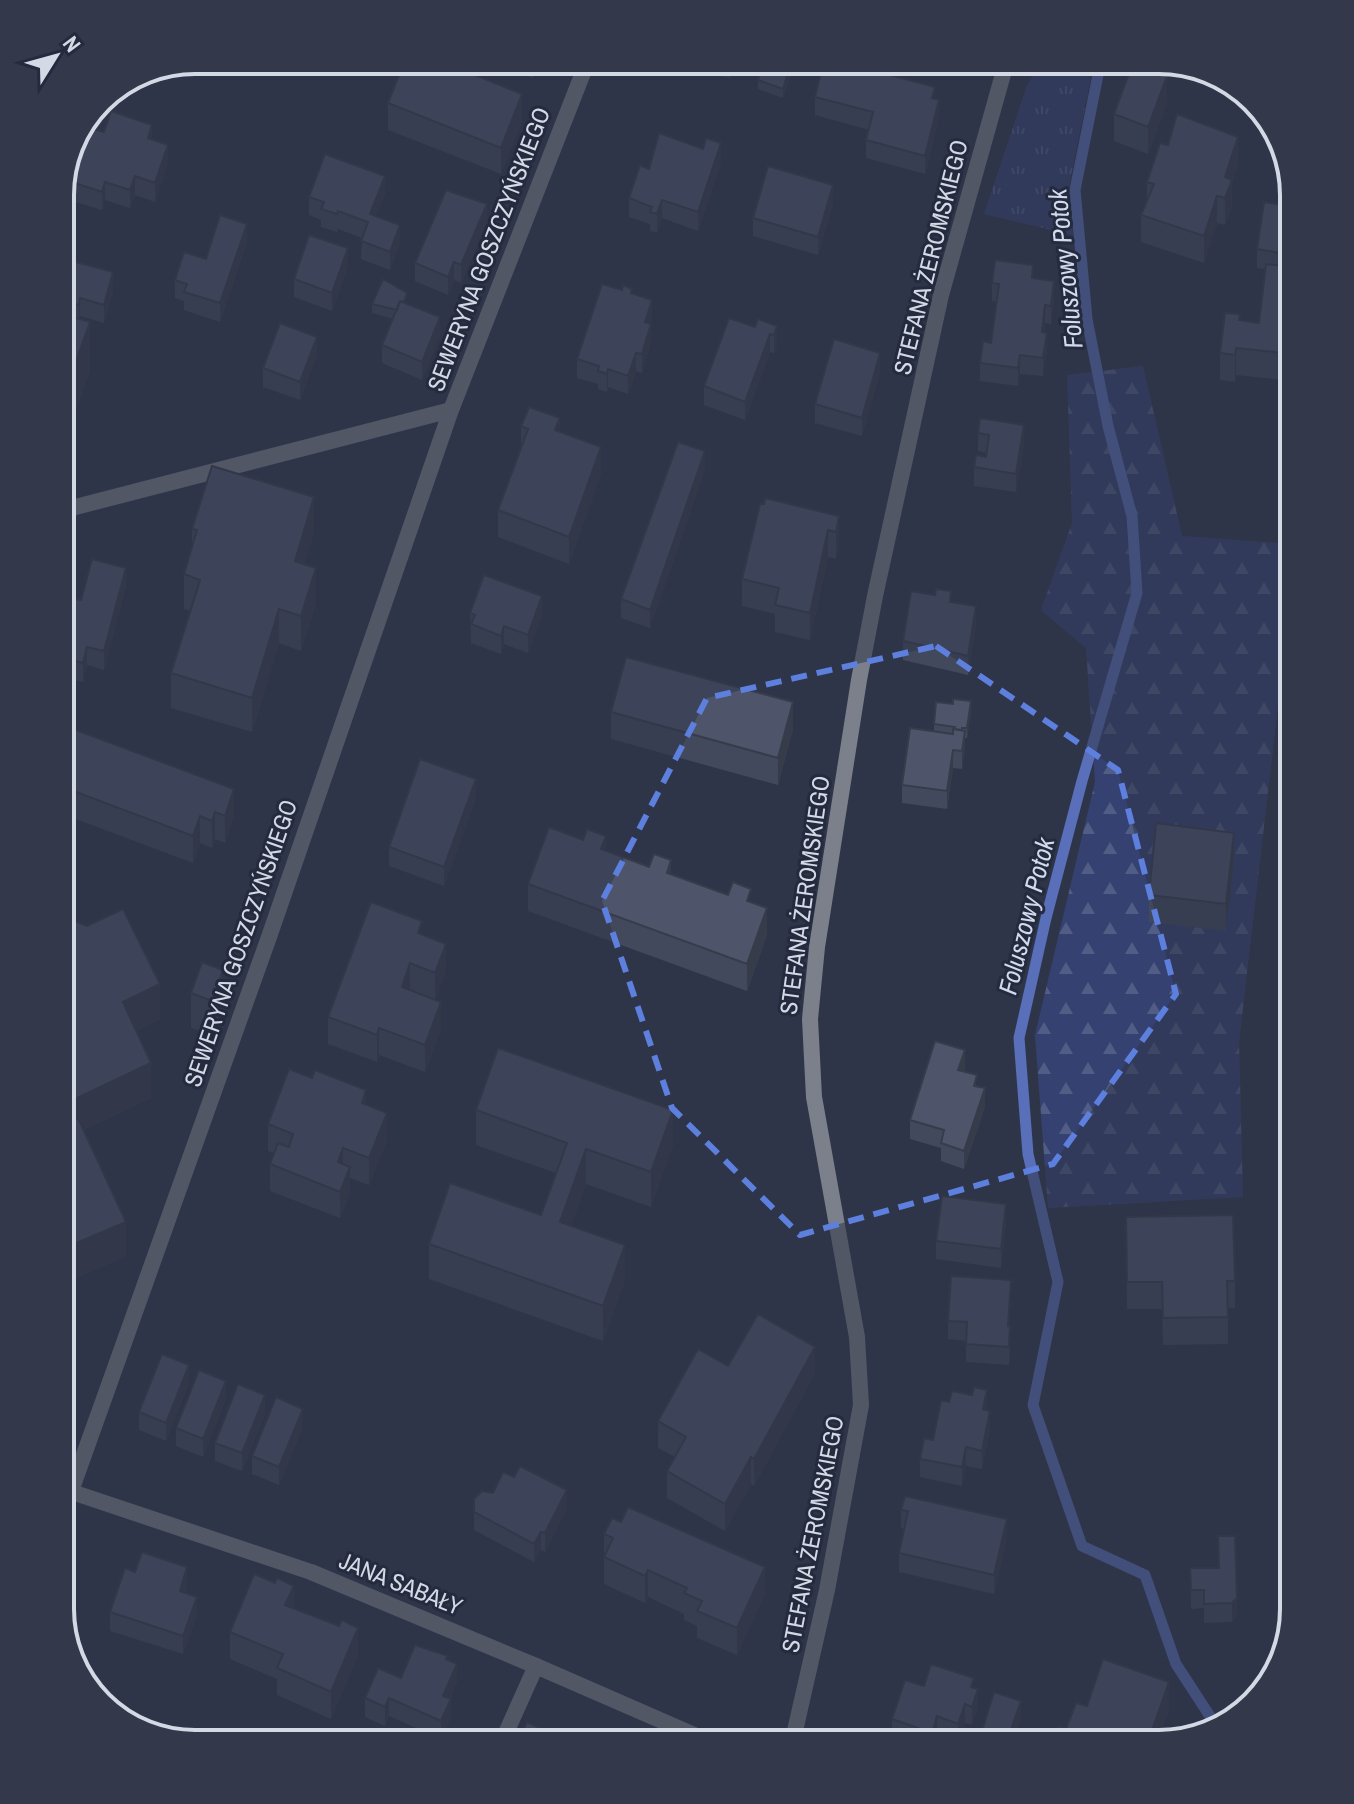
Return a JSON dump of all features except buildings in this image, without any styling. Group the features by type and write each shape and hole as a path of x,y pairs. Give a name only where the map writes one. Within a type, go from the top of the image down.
{"street":[{"name":"SEWERYNA GOSZCZYŃSKIEGO","path":"74,1468 272,928 451,410 583,74"},
{"name":"STEFANA ŻEROMSKIEGO","path":"795,1730 827,1590 861,1405 857,1337 814,1097 810,1019 817,947 875,596 941,295 1003,74"},
{"name":"SEWERYNA GOSZCZYŃSKIEGO","path":"74,507 451,410"},
{"name":"JANA SABAŁY","path":"74,1493 311,1572 683,1730"},
{"path":"507,1730 536,1666"}],"highlighted area":[{"path":"936,646 1118,770 1176,994 1053,1164 800,1235 672,1108 602,901 707,698"}],"green space":[{"path":"1034,74 1080,74 1091,77 1068,191 1073,235 984,214 1027,85"},
{"path":"1143,366 1182,536 1280,543 1280,689 1239,1042 1243,1197 1048,1208 1035,1035 1095,782 1086,648 1041,610 1072,523 1067,375"}],"waterway":[{"name":"Foluszowy Potok","path":"1098,74 1075,190 1087,319 1108,426 1132,516 1137,593 1082,781 1019,1038 1028,1154 1058,1282 1033,1405 1082,1546 1145,1575 1176,1664 1211,1719"}]}
